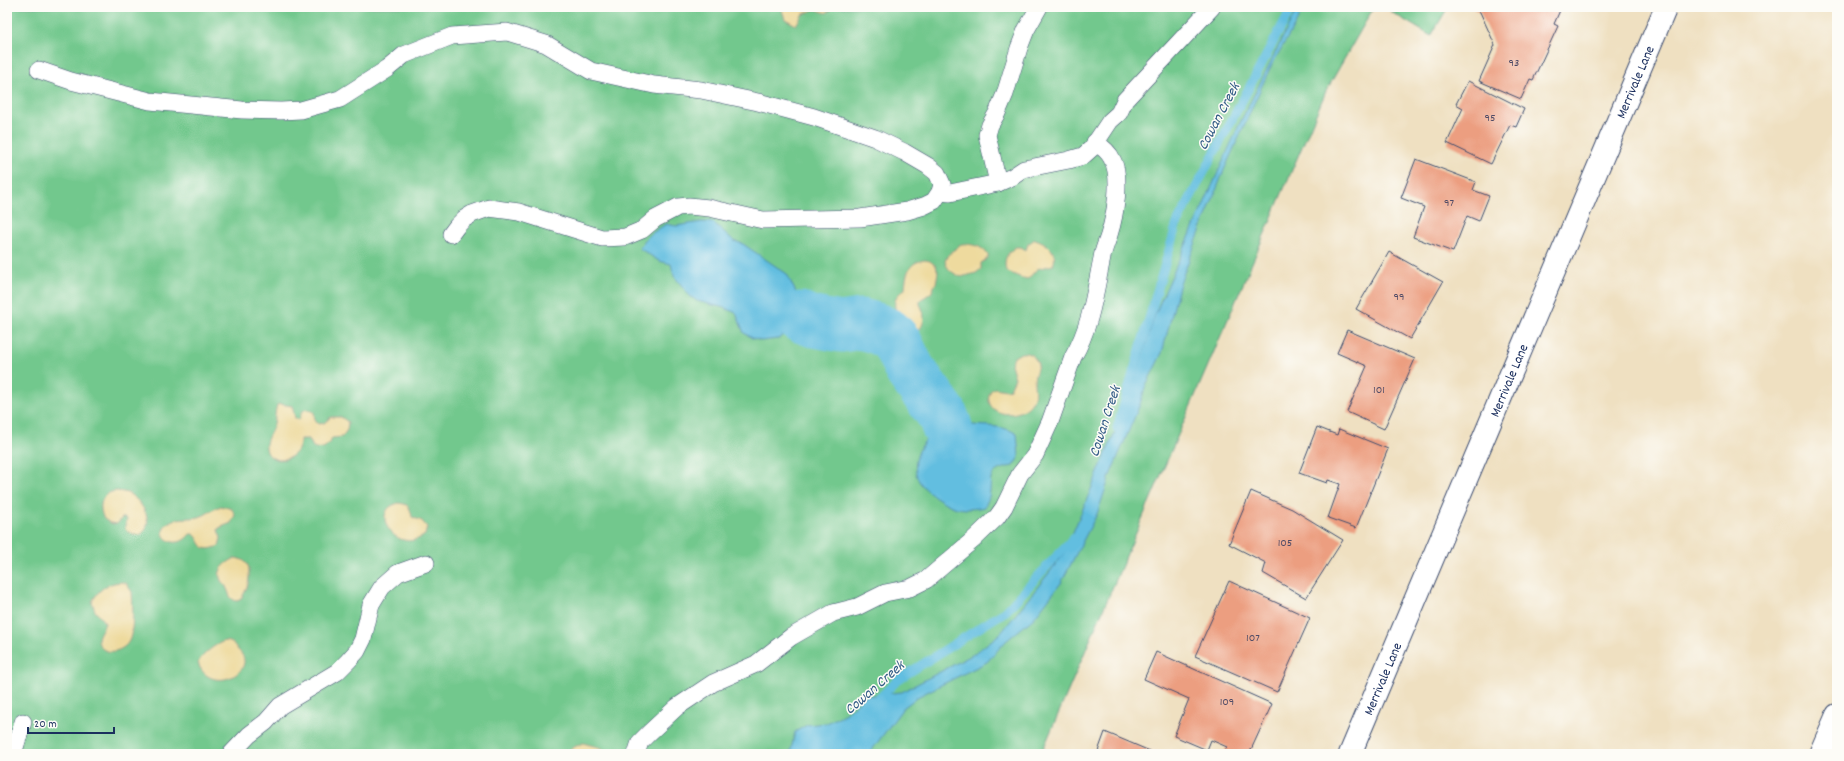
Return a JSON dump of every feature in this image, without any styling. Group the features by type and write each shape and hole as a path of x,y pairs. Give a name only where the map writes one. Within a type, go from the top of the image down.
{"street":[{"name":"Merrivale Lane","path":"1350,754 1666,7"},
{"path":"1820,754 1837,715"}],"lane":[{"path":"998,183 987,135 990,125 998,113 1026,30 1039,7"},
{"path":"940,192 950,193 998,183 1012,177 1024,169 1083,156 1110,121 1119,113 1125,100 1212,7"},
{"path":"39,70 78,83 150,101 242,110 302,110 340,99 387,69 404,55 452,36 507,32 546,44 591,71 654,85 701,90 758,102 814,117 875,138 904,152 937,174 942,184 940,192 934,201 924,206 907,211 860,218 763,220 709,208 689,206 678,207 655,219 642,230 625,237 602,238 526,214 503,208 489,208 472,214 457,226 451,234"},
{"path":"636,754 640,742 650,732 678,707 713,683 756,664 791,637 832,613 857,607 885,593 910,588 926,580 973,540 1004,507 1020,474 1034,455 1044,437 1092,310 1102,256 1110,234 1114,212 1116,180 1112,159 1102,147 1095,142"},
{"path":"231,754 249,735 266,722 280,706 343,667 358,651 363,639 371,605 382,587 398,573 426,563"},
{"path":"13,754 23,722"}],"green space":[{"path":"7,7 1374,7 1326,91 1041,754 7,754"},
{"path":"1394,7 1448,7 1431,36 1391,12"}],"sand":[{"path":"781,7 835,7 826,13 815,9 802,15 796,25 785,19"},
{"path":"1035,239 1043,242 1053,252 1053,265 1037,269 1028,279 1006,271 1005,260 1010,252 1016,247 1021,247 1026,250 1028,244"},
{"path":"961,244 972,245 983,249 988,255 988,258 981,263 981,269 976,273 961,277 949,269 945,261 948,255"},
{"path":"919,261 930,261 936,266 938,272 936,283 931,293 920,300 924,319 920,329 915,329 910,327 901,319 895,309 895,303 896,298 905,289 907,274 911,266"},
{"path":"1021,353 1031,355 1038,364 1034,380 1034,398 1027,408 1022,411 1005,414 992,408 989,402 989,395 995,388 1006,390 1010,389 1015,378 1011,364 1014,357"},
{"path":"277,405 292,406 295,418 299,420 302,412 306,409 314,412 315,421 319,424 324,423 331,417 341,417 348,422 347,430 342,437 332,438 325,447 322,448 313,447 309,439 300,439 299,447 295,453 283,460 276,459 271,457 267,452 266,444 274,424"},
{"path":"118,491 131,495 140,503 146,514 147,526 145,531 140,535 136,535 125,528 127,519 125,518 122,518 117,524 110,523 104,519 101,509 102,500 108,493"},
{"path":"398,503 407,505 410,508 412,517 422,521 427,527 425,535 415,540 406,540 398,538 392,533 387,527 385,520 386,513 391,506"},
{"path":"221,506 232,509 235,515 231,523 219,528 218,530 221,538 219,546 208,549 205,548 194,534 190,534 184,540 177,542 166,539 163,534 163,529 167,524 174,520 199,517"},
{"path":"236,558 243,560 248,565 249,574 245,592 240,600 236,601 230,596 219,575 224,566"},
{"path":"121,582 126,583 132,592 133,618 131,637 122,648 107,651 103,649 98,640 105,623 95,611 92,602 101,590 108,585"},
{"path":"225,641 235,645 244,659 243,666 238,673 231,677 222,679 212,678 204,673 198,663 202,656 218,644"},
{"path":"583,743 602,748 608,754 567,754 572,748"}],"water":[{"path":"1298,7 1305,7 1270,68 1224,170 1180,283 1162,353 1146,385 1140,404 1111,473 1097,514 1061,583 1034,618 1006,641 987,662 919,696 903,708 869,754 790,754 795,732 807,725 827,723 846,713 865,696 902,692 974,654 1001,633 1064,554 1130,396 1155,314 1240,123"},
{"path":"702,222 714,223 734,241 743,244 787,274 800,301 795,326 778,339 761,341 744,333 736,313 725,308 697,301 690,296 674,276 671,264 659,261 639,248 648,236 666,224 676,226"},
{"path":"965,424 999,427 1017,434 1019,457 1013,466 1002,468 995,472 992,476 988,500 984,507 973,509 958,508 939,499 920,483 916,472 919,451 932,434 941,429"}],"building":[{"path":"1470,7 1561,8 1554,24 1558,26 1533,80 1530,79 1521,99 1479,81 1495,45 1480,12"},
{"path":"1468,81 1524,109 1516,127 1510,125 1491,164 1447,143 1463,108 1456,104"},
{"path":"1416,159 1476,182 1473,190 1489,196 1479,221 1467,216 1453,252 1413,237 1424,207 1401,198"},
{"path":"1389,252 1443,282 1410,339 1356,309"},
{"path":"1347,330 1415,359 1384,429 1347,412 1367,366 1337,353"},
{"path":"1317,427 1337,435 1339,429 1388,449 1356,528 1328,518 1340,484 1328,480 1327,483 1299,473"},
{"path":"1251,491 1292,509 1343,540 1306,598 1263,573 1266,563 1229,544"},
{"path":"1229,581 1310,618 1277,692 1195,656"},
{"path":"1156,652 1272,704 1249,754 1223,754 1227,747 1211,740 1207,750 1174,736 1189,699 1144,679"},
{"path":"1105,732 1157,754 1097,754"}],"waterway":[{"name":"Cowan Creek","path":"1117,428 1177,223 1292,7"},
{"path":"800,317 814,322 841,327 861,324 876,328 889,334 897,343 910,370 942,414 947,427"},
{"name":"Cowan Creek","path":"875,702 899,679 1006,611 1074,537"}]}
